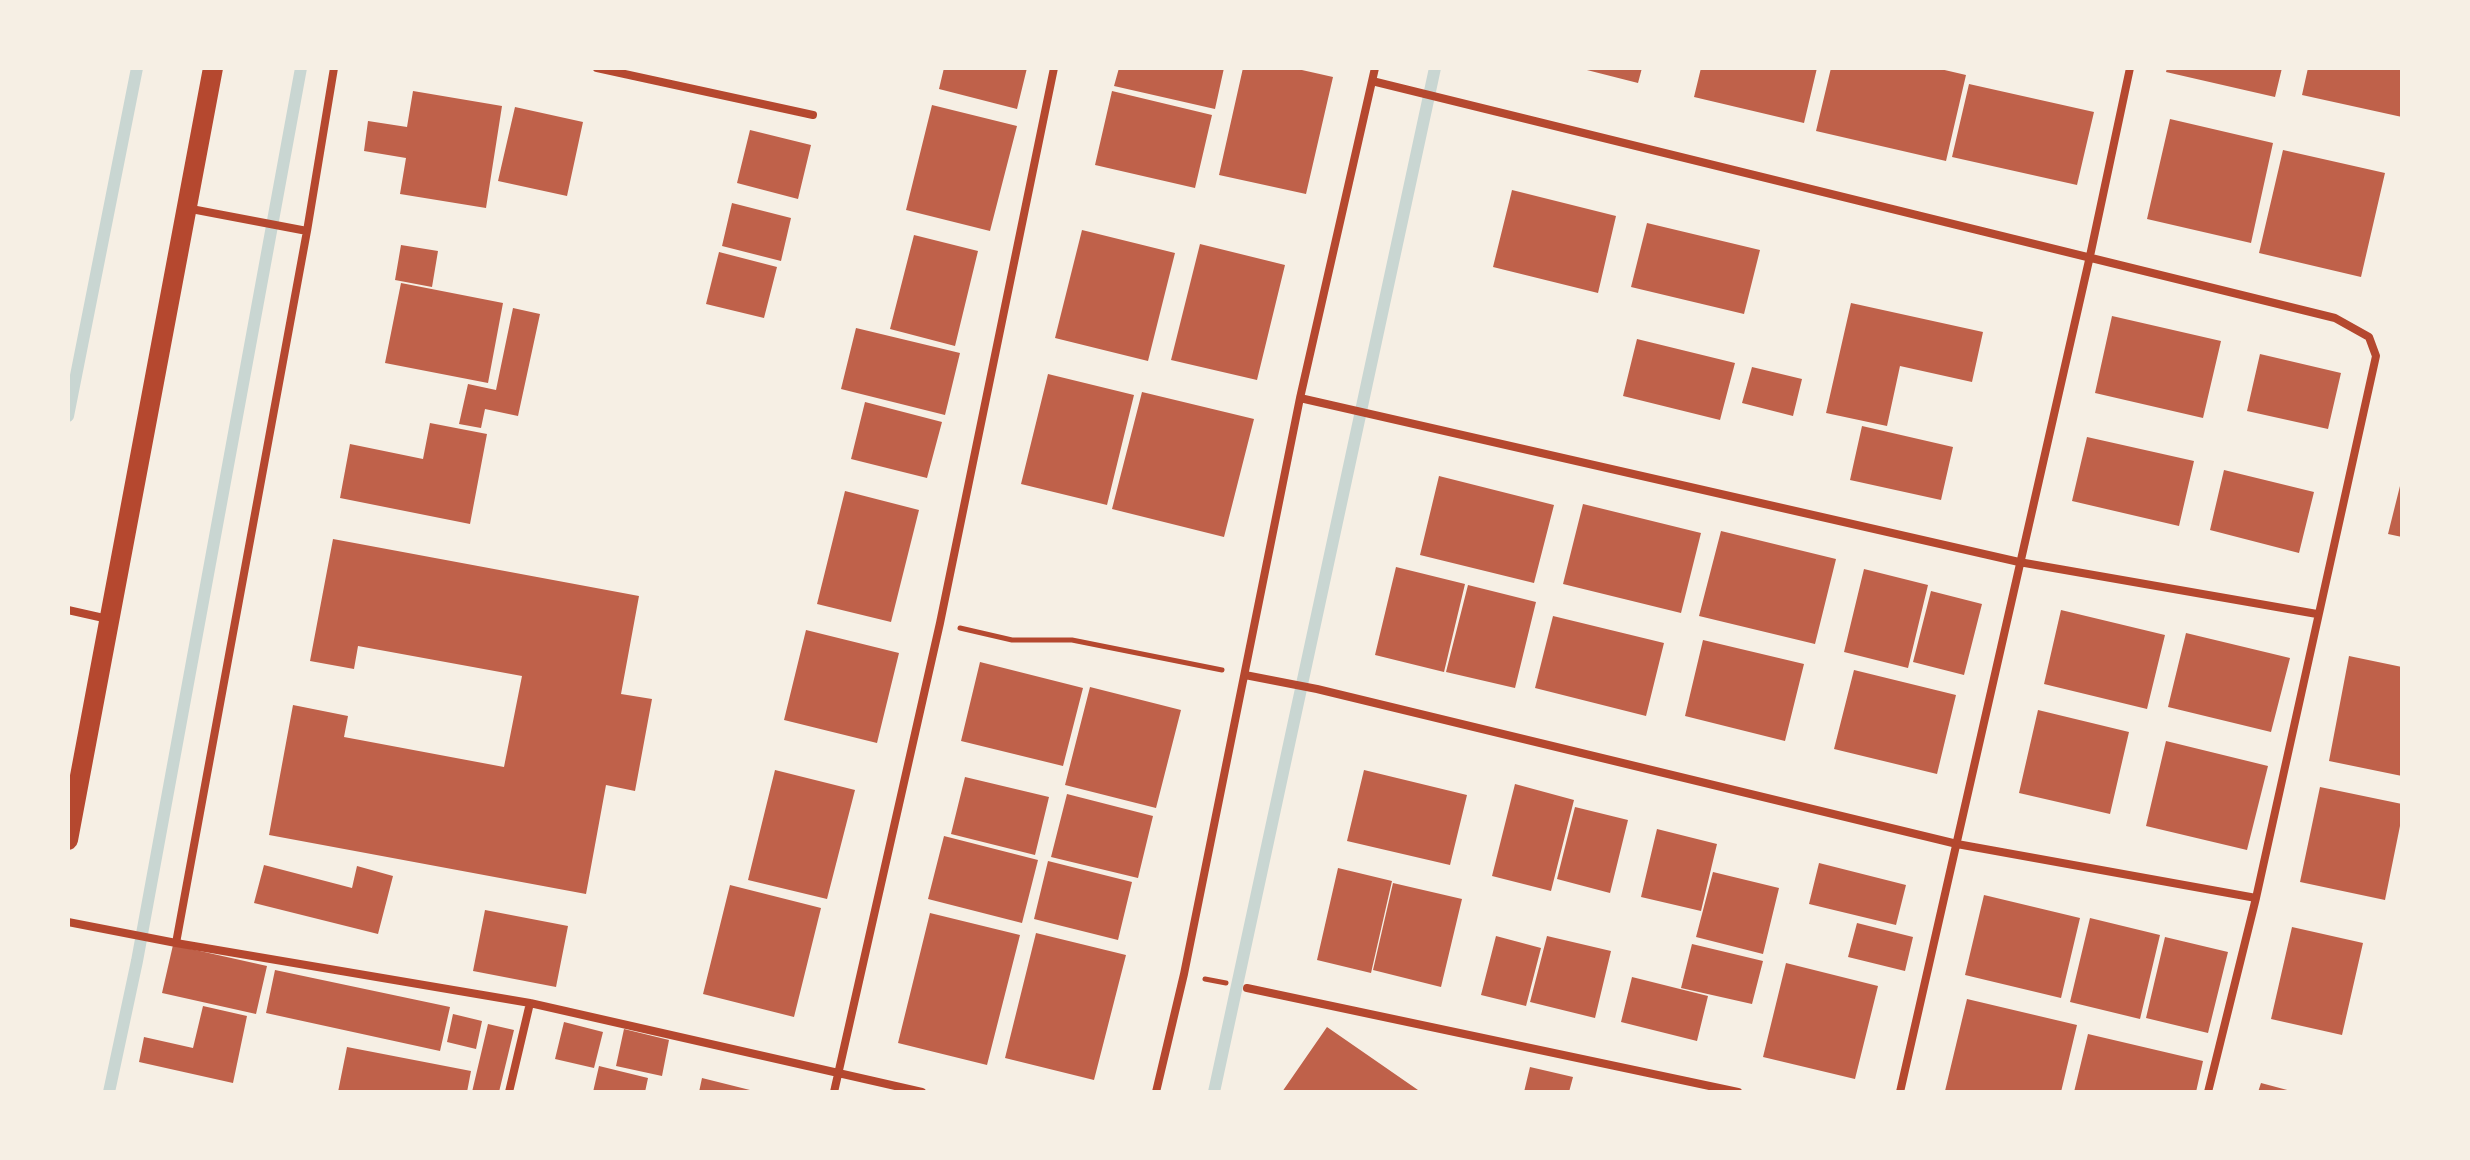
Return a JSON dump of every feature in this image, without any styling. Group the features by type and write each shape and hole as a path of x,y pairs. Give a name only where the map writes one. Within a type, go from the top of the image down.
{"main road":[{"path":"68,840 213,68"}],"street":[{"path":"176,943 334,68"},
{"path":"597,68 813,115"},
{"path":"834,1092 940,623 1054,68"},
{"path":"1156,1092 1184,974 1300,398 1375,68"},
{"path":"1900,1092 2130,68"},
{"path":"1372,81 2335,318 2369,337 2376,356 2256,898 2208,1092"},
{"path":"185,208 307,231"},
{"path":"1300,398 2019,562 2317,614"},
{"path":"68,610 109,620"},
{"path":"1245,675 1317,689 1957,844 2256,898"},
{"path":"68,922 530,1003 922,1092"},
{"path":"1247,988 1738,1092"},
{"path":"509,1092 530,1003"}],"path":[{"path":"940,623 1012,640 1072,640 1245,675"}],"building":[{"path":"944,68 1027,68 1017,109 939,89"},
{"path":"1119,68 1224,68 1215,109 1114,86"},
{"path":"1243,68 1293,68 1333,77 1306,194 1219,175"},
{"path":"1579,68 1642,68 1638,83"},
{"path":"1701,68 1817,68 1804,123 1694,97"},
{"path":"1831,68 1936,68 1966,75 1946,161 1816,131"},
{"path":"2167,68 2282,68 2275,97 2166,72"},
{"path":"2308,68 2402,68 2402,117 2302,95"},
{"path":"1969,84 2094,112 2077,185 1952,157"},
{"path":"413,91 502,106 486,208 400,194 406,158 364,151 368,121 407,127"},
{"path":"1112,91 1212,115 1195,188 1095,165"},
{"path":"932,105 1017,126 990,231 906,210"},
{"path":"515,107 583,122 567,196 498,181"},
{"path":"2170,119 2273,143 2251,243 2147,219"},
{"path":"750,130 811,145 798,199 737,183"},
{"path":"2283,150 2385,173 2361,277 2259,253"},
{"path":"1512,190 1616,216 1598,293 1493,267"},
{"path":"732,203 791,218 781,261 722,246"},
{"path":"1647,223 1760,250 1744,314 1631,287"},
{"path":"1082,230 1175,253 1148,361 1055,338"},
{"path":"914,235 978,251 955,346 890,329"},
{"path":"1200,244 1285,265 1257,380 1171,360"},
{"path":"401,245 438,251 432,287 395,280"},
{"path":"719,252 777,267 764,318 706,304"},
{"path":"401,283 503,303 488,383 385,363"},
{"path":"1851,303 1983,332 1972,382 1900,366 1887,426 1826,413"},
{"path":"513,308 540,314 518,416 485,409 481,428 459,424 468,384 496,390"},
{"path":"2112,316 2221,341 2203,418 2095,393"},
{"path":"856,328 960,353 945,415 841,389"},
{"path":"1637,339 1735,363 1720,420 1623,396"},
{"path":"2260,354 2341,373 2328,429 2247,411"},
{"path":"1752,367 1802,379 1793,416 1742,403"},
{"path":"1048,374 1134,395 1107,505 1021,484"},
{"path":"1142,392 1254,419 1224,537 1112,509"},
{"path":"865,402 942,422 927,478 851,459"},
{"path":"430,423 487,434 470,524 340,498 350,444 423,459"},
{"path":"1862,426 1953,447 1941,500 1850,480"},
{"path":"2087,437 2194,461 2179,526 2072,501"},
{"path":"2224,470 2314,492 2299,553 2210,530"},
{"path":"1439,476 1554,505 1534,583 1420,555"},
{"path":"2402,482 2402,537 2388,534"},
{"path":"845,491 919,510 891,622 817,604"},
{"path":"1583,504 1701,533 1681,613 1563,584"},
{"path":"1721,531 1836,559 1815,644 1699,616"},
{"path":"333,539 639,596 621,694 652,699 635,791 606,785 586,894 269,835 293,705 348,716 344,737 504,767 522,676 358,646 354,669 310,661"},
{"path":"1396,567 1465,584 1444,672 1375,655"},
{"path":"1864,569 1928,585 1908,668 1844,652"},
{"path":"1468,585 1536,602 1515,688 1446,672"},
{"path":"1931,591 1982,604 1964,675 1913,662"},
{"path":"2061,610 2165,635 2147,709 2044,684"},
{"path":"1553,616 1664,643 1646,716 1535,688"},
{"path":"806,630 899,653 877,743 784,720"},
{"path":"2186,633 2290,658 2271,732 2168,707"},
{"path":"1703,640 1804,664 1785,741 1685,716"},
{"path":"2349,656 2402,667 2402,776 2329,761"},
{"path":"980,662 1083,688 1063,766 961,741"},
{"path":"1854,670 1956,695 1937,774 1834,749"},
{"path":"1090,687 1181,710 1156,808 1065,785"},
{"path":"2038,710 2129,732 2110,814 2019,793"},
{"path":"2166,741 2268,766 2247,850 2146,826"},
{"path":"775,770 855,790 827,899 748,880"},
{"path":"1364,770 1467,795 1450,865 1347,841"},
{"path":"965,777 1049,797 1035,855 951,834"},
{"path":"1515,784 1574,800 1551,891 1492,876"},
{"path":"2320,787 2402,804 2385,900 2300,882"},
{"path":"1067,794 1153,816 1138,878 1051,857"},
{"path":"1575,807 1628,820 1610,893 1557,879"},
{"path":"1657,829 1717,844 1701,911 1641,897"},
{"path":"944,836 1038,860 1022,923 928,899"},
{"path":"1048,861 1132,882 1118,940 1034,919"},
{"path":"1819,863 1906,885 1896,925 1809,904"},
{"path":"264,865 352,888 357,866 393,876 378,934 254,903"},
{"path":"1338,868 1392,881 1371,973 1317,960"},
{"path":"1713,872 1779,888 1763,954 1696,937"},
{"path":"1393,883 1462,899 1441,987 1373,970"},
{"path":"730,885 821,908 794,1017 703,994"},
{"path":"1984,895 2080,918 2061,998 1965,975"},
{"path":"485,910 568,926 556,987 473,971"},
{"path":"930,913 1020,935 987,1065 898,1043"},
{"path":"2090,918 2160,935 2140,1019 2070,1002"},
{"path":"1857,923 1913,937 1905,971 1848,957"},
{"path":"2292,927 2363,943 2342,1035 2271,1019"},
{"path":"1036,933 1126,955 1094,1080 1005,1058"},
{"path":"1496,936 1541,948 1526,1006 1481,995"},
{"path":"1547,936 1611,951 1595,1018 1530,1002"},
{"path":"2165,937 2228,952 2208,1033 2146,1018"},
{"path":"1692,944 1763,961 1752,1004 1681,988"},
{"path":"173,945 267,966 256,1014 162,993"},
{"path":"1786,963 1878,986 1855,1079 1763,1057"},
{"path":"275,970 450,1007 440,1051 266,1013"},
{"path":"1632,977 1708,996 1697,1041 1621,1022"},
{"path":"1967,999 2077,1025 2061,1092 1945,1091"},
{"path":"203,1006 247,1016 233,1083 139,1062 144,1037 193,1048"},
{"path":"453,1014 482,1021 476,1049 447,1042"},
{"path":"564,1022 603,1032 594,1068 555,1059"},
{"path":"488,1024 514,1030 499,1092 472,1092"},
{"path":"1327,1027 1418,1090 1282,1092"},
{"path":"624,1029 669,1040 662,1076 616,1066"},
{"path":"2088,1034 2203,1061 2196,1092 2074,1092"},
{"path":"347,1047 471,1071 467,1092 338,1092"},
{"path":"599,1066 648,1078 645,1092 593,1092"},
{"path":"1530,1067 1573,1077 1569,1092 1524,1092"},
{"path":"702,1078 754,1091 754,1092 699,1092"},
{"path":"2261,1083 2291,1091 2291,1092 2258,1092"}],"waterway":[{"path":"68,416 137,68"},
{"path":"109,1092 137,961 301,68"},
{"path":"1214,1092 1435,68"}]}
